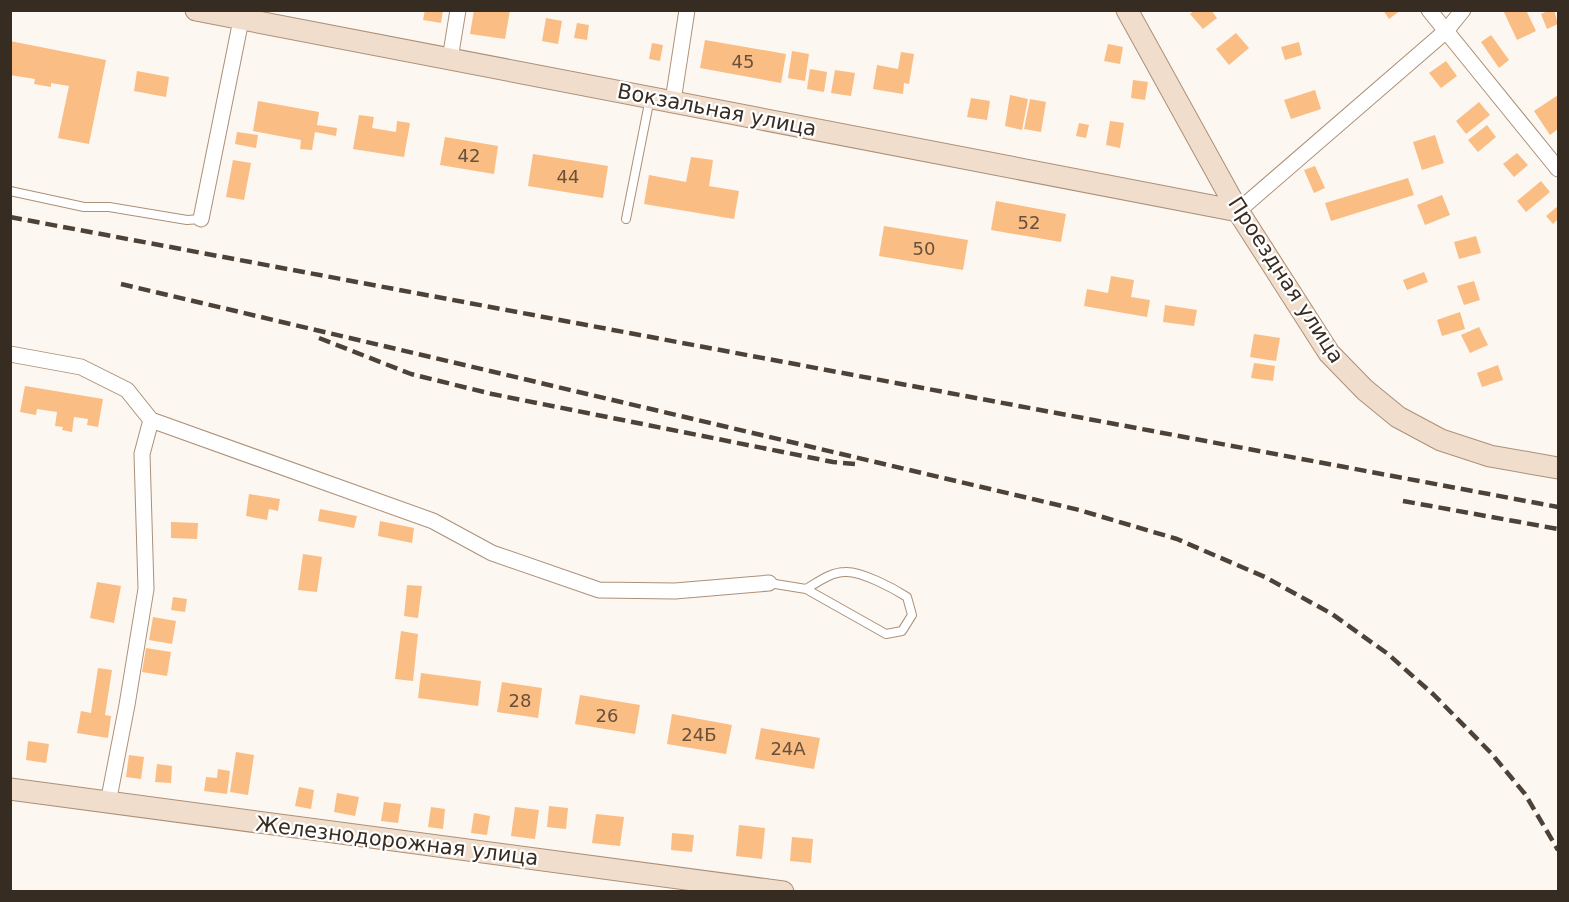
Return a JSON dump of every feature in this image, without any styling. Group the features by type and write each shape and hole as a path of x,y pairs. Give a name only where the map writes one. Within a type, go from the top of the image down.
{"street":[{"name":"Вокзальная улица","path":"196,10 242,15 450,59 1238,211"},
{"path":"450,59 458,10"},
{"path":"673,102 687,10"},
{"name":"Проездная улица","path":"1127,10 1238,211 1329,353 1373,397 1398,417 1441,440 1490,456 1558,468"},
{"path":"1429,10 1556,162"},
{"path":"1238,211 1446,31 1462,10"},
{"path":"201,219 242,15"},
{"path":"10,354 81,367 127,390 151,420 433,521 492,553 598,590 675,591 769,583"},
{"path":"108,803 146,589 142,454 151,420"},
{"name":"Железнодорожная улица","path":"10,789 783,891"}],"lane":[{"path":"626,219 650,97"},
{"path":"10,191 84,207 109,207 187,220 201,219"},
{"path":"769,583 806,590 886,634 902,631 912,615 907,597 882,582 846,571 824,577 806,590"}],"building":[{"path":"425,10 443,10 441,23 423,20"},
{"path":"474,10 510,10 505,39 470,34"},
{"path":"1195,10 1211,10 1217,18 1203,29 1190,14"},
{"path":"1383,10 1401,10 1389,19"},
{"path":"1503,10 1526,10 1536,31 1517,40"},
{"path":"1554,10 1558,24 1547,29 1541,14"},
{"path":"546,18 562,21 558,44 542,41"},
{"path":"577,23 589,25 587,40 574,38"},
{"path":"1236,33 1249,48 1229,65 1216,49"},
{"path":"1491,35 1509,60 1499,68 1481,42"},
{"path":"705,40 786,54 781,83 700,68"},
{"path":"10,41 106,60 89,144 58,138 69,86 51,83 51,87 34,84 35,79 10,75"},
{"path":"1299,42 1302,55 1285,60 1281,47"},
{"path":"652,43 663,45 660,61 649,59"},
{"path":"1108,44 1123,47 1120,64 1104,61"},
{"path":"792,51 809,54 805,81 788,78"},
{"path":"901,52 914,54 909,84 904,83 903,94 873,89 877,65 898,69"},
{"path":"1446,61 1457,76 1441,88 1429,73"},
{"path":"810,69 827,72 824,92 807,89"},
{"path":"835,70 855,73 851,96 831,93"},
{"path":"137,71 169,77 166,97 134,91"},
{"path":"1133,80 1148,82 1145,100 1131,98"},
{"path":"1315,90 1321,109 1291,119 1284,100"},
{"path":"1010,95 1028,99 1022,130 1005,126"},
{"path":"1558,95 1558,129 1550,135 1534,111"},
{"path":"971,98 990,101 987,120 967,117"},
{"path":"1030,99 1046,102 1041,132 1024,129"},
{"path":"258,101 319,112 317,125 337,128 336,136 315,132 312,150 300,149 301,140 253,131"},
{"path":"1479,102 1490,115 1466,134 1456,121"},
{"path":"359,115 374,117 372,128 396,132 397,121 410,123 404,157 353,149"},
{"path":"1110,121 1124,123 1120,148 1106,145"},
{"path":"1079,123 1089,125 1086,138 1076,136"},
{"path":"1487,125 1496,137 1478,152 1468,140"},
{"path":"237,132 258,135 256,148 235,144"},
{"path":"1435,135 1444,163 1422,170 1413,142"},
{"path":"445,137 498,146 494,174 440,165"},
{"path":"1517,153 1528,165 1514,177 1503,164"},
{"path":"533,154 608,166 603,198 528,186"},
{"path":"691,157 713,160 709,186 739,191 734,219 644,204 649,175 686,182"},
{"path":"233,160 251,163 244,200 226,197"},
{"path":"1315,166 1325,188 1314,193 1304,170"},
{"path":"1408,178 1414,195 1331,221 1325,203"},
{"path":"1541,181 1550,192 1526,212 1517,201"},
{"path":"1442,195 1450,215 1425,225 1417,205"},
{"path":"996,201 1066,214 1061,242 991,230"},
{"path":"1558,206 1558,219 1553,224 1546,216"},
{"path":"884,226 968,240 963,270 879,256"},
{"path":"1476,236 1481,253 1459,259 1454,242"},
{"path":"1424,272 1428,282 1407,290 1403,280"},
{"path":"1111,276 1134,280 1131,297 1150,300 1147,317 1084,306 1087,289 1108,293"},
{"path":"1474,281 1480,300 1464,305 1457,286"},
{"path":"1165,305 1197,310 1194,326 1163,322"},
{"path":"1460,312 1465,329 1442,336 1437,320"},
{"path":"1479,327 1488,345 1470,353 1461,335"},
{"path":"1254,334 1280,338 1276,361 1250,357"},
{"path":"1254,363 1275,366 1273,381 1251,378"},
{"path":"1498,365 1503,380 1482,387 1477,373"},
{"path":"25,386 103,399 98,427 87,425 88,419 74,417 72,432 55,426 57,412 37,409 36,415 20,412"},
{"path":"249,494 280,499 278,511 269,509 267,520 246,516"},
{"path":"320,509 357,516 354,528 318,521"},
{"path":"380,521 414,528 412,543 378,536"},
{"path":"171,522 198,523 197,539 171,538"},
{"path":"303,554 322,557 317,592 298,590"},
{"path":"97,582 121,586 114,623 90,618"},
{"path":"407,585 422,586 418,618 404,616"},
{"path":"173,597 187,599 185,612 171,610"},
{"path":"153,617 176,621 172,644 149,640"},
{"path":"401,631 418,634 413,681 395,679"},
{"path":"146,648 171,652 167,676 142,672"},
{"path":"98,668 112,670 105,715 111,716 108,738 77,733 81,711 91,713"},
{"path":"421,673 481,681 478,706 418,698"},
{"path":"502,682 542,688 538,718 497,712"},
{"path":"580,695 640,705 635,734 575,724"},
{"path":"672,714 732,725 726,754 667,744"},
{"path":"761,728 820,738 814,769 755,759"},
{"path":"28,741 49,744 46,763 26,760"},
{"path":"236,752 254,755 248,795 230,792"},
{"path":"129,755 144,757 141,779 126,777"},
{"path":"157,764 172,766 171,783 155,782"},
{"path":"218,769 230,771 227,794 204,791 206,777 217,778"},
{"path":"299,787 314,790 311,809 295,806"},
{"path":"337,793 359,797 355,816 334,812"},
{"path":"384,802 401,804 398,823 381,821"},
{"path":"549,806 568,808 566,829 547,827"},
{"path":"431,807 445,809 443,829 428,827"},
{"path":"515,807 539,810 535,839 511,836"},
{"path":"474,813 490,816 487,835 471,833"},
{"path":"596,814 624,817 620,846 592,843"},
{"path":"739,825 765,828 762,859 736,856"},
{"path":"672,833 694,835 692,852 671,850"},
{"path":"792,837 813,839 811,863 790,861"}],"railway":[{"path":"10,217 1558,507"},
{"path":"121,284 1079,510 1177,539 1265,577 1332,614 1388,654 1434,695 1491,753 1525,794 1558,850"},
{"path":"319,338 411,374 492,394 833,462 855,464"},
{"path":"1403,501 1558,529"}]}
